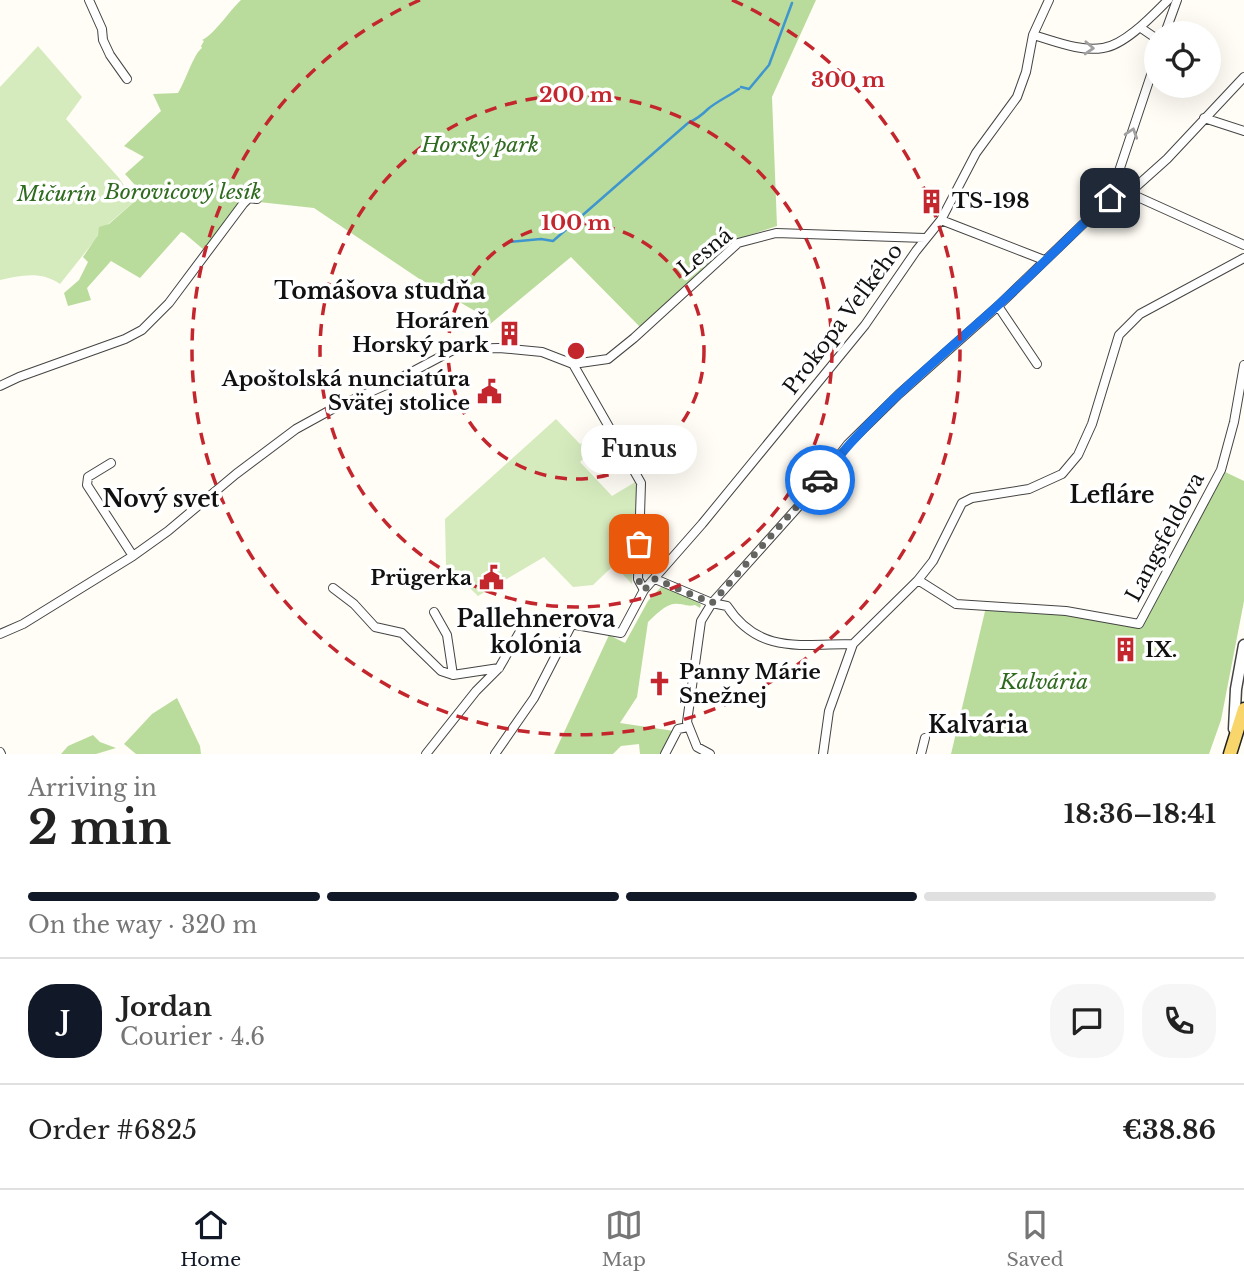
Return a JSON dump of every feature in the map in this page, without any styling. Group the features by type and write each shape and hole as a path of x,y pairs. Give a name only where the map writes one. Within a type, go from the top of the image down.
{"main road":[{"path":"1232,748 1244,709"}],"street":[{"path":"89,0 110,55 127,79"},
{"name":"Prokopa Veľkého","path":"572,624 621,632 644,590 865,325 941,220 976,153 1017,97 1026,72 1033,35 1049,0"},
{"path":"1033,35 1074,47 1104,48 1141,28 1168,0"},
{"path":"1169,21 1177,0"},
{"path":"1110,198 1129,193 1167,159 1244,77"},
{"path":"710,754 697,747 688,727 688,709 700,625 712,603 807,497 848,444 1110,198 1144,96"},
{"path":"1204,118 1244,131"},
{"path":"1129,193 1244,245"},
{"path":"0,386 125,339 142,330 169,303 243,204 249,198 257,199"},
{"path":"941,220 1044,260"},
{"name":"Lesná","path":"573,364 608,359 738,243 776,233 925,239"},
{"path":"823,754 829,711 853,644 918,580 943,544 962,503 972,498 1013,493 1040,485 1062,474 1074,462 1092,424 1119,335 1140,314 1244,258"},
{"path":"998,306 1037,364"},
{"path":"0,634 23,624 133,556 296,429 454,349 499,348 542,352 573,364 641,483 638,579 644,590"},
{"name":"Langsfeldova","path":"918,580 956,604 1066,611 1139,624 1221,470 1234,422 1244,365"},
{"path":"111,463 89,477 88,485 133,556"},
{"path":"655,579 712,603 727,606 743,628 764,639 777,643 853,644"},
{"path":"333,588 354,604 375,627 402,633 441,671 453,675 499,668"},
{"path":"434,612 447,635 453,675"},
{"path":"426,754 476,691 499,668 526,621 536,618 572,624 534,698 495,754"},
{"path":"1232,748 1244,645"},
{"path":"665,754 678,729 688,727"},
{"path":"921,754 925,738"}],"green space":[{"name":"Horský park","path":"241,0 816,0 772,97 777,226 730,244 640,327 571,257 483,330 473,321 476,318 475,311 418,278 314,208 250,201 244,197 204,250 181,232 140,278 111,261 87,288 91,300 68,306 64,293 79,280 88,262 83,257 98,235 99,227 109,224 143,194 125,174 144,157 124,146 161,111 153,94 178,93 202,48 202,40 212,33"},
{"name":"Mičurín","path":"38,46 82,97 66,119 119,178 135,201 100,231 60,284 39,276 0,280 0,87"},
{"path":"556,419 580,444 604,429 608,435 580,462 612,496 637,481 632,584 614,565 593,585 573,587 544,557 478,596 446,565 445,519"},
{"name":"Kalvária","path":"1221,470 1244,481 1244,601 1221,720 1209,754 951,754 986,607 1066,611 1139,624"},
{"path":"662,586 695,599 701,605 700,608 695,605 670,605 648,622 637,697 620,723 674,731 663,754 640,754 639,744 621,746 613,754 554,754 609,635 625,643 648,601"},
{"path":"177,698 200,746 201,754 136,754 124,744 152,714"},
{"path":"93,735 100,742 116,748 96,754 61,754 68,746"}],"waterway":[{"path":"741,87 749,89 769,65 792,3"},
{"path":"509,242 541,239 553,241 688,123 739,89"}],"way so far":[{"path":"639,544 638,579 644,590 655,579 712,603 820,480"}],"place":[{"name":"TS-198","path":"932,201"},
{"name":"Horáreň Horský park","path":"509,333"},
{"name":"Apoštolská nunciatúra Svätej stolice","path":"490,391"},
{"name":"Funus","path":"639,544"},
{"name":"Prügerka","path":"492,578"},
{"name":"IX.","path":"1125,650"},
{"name":"Panny Márie Snežnej","path":"659,684"}],"district":[{"name":"Tomášova studňa","path":"380,291"},
{"name":"Lefláre","path":"1112,495"},
{"name":"Nový svet","path":"161,499"},
{"name":"Pallehnerova kolónia","path":"536,632"},
{"name":"Kalvária","path":"978,725"}],"route":[{"path":"820,480 848,444 882,410 998,306 1110,198"}],"park label":[{"name":"Borovicový lesík","path":"183,192"}]}
